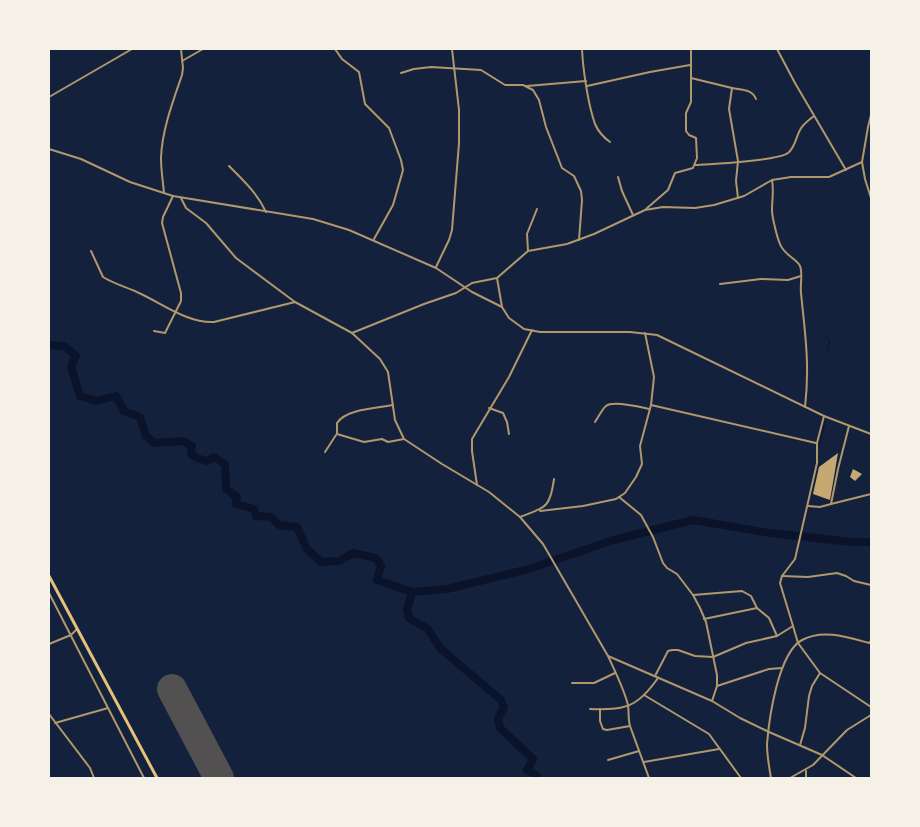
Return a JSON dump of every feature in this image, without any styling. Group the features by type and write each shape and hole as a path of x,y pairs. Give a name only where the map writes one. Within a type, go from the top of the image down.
{"highway":[{"path":"49,576 157,778"}],"street":[{"path":"49,97 132,49"},
{"path":"164,193 161,166 163,143 167,120 182,75 181,49"},
{"path":"182,61 203,49"},
{"path":"248,49 258,49"},
{"path":"335,49 342,59 359,72 365,104 389,128 401,160 403,170 393,205 374,240"},
{"path":"436,268 450,240 452,230 459,143 459,110 452,49"},
{"path":"582,49 586,81 595,124 601,134 610,142"},
{"path":"691,49 691,102 686,114 686,131 687,134 694,136 697,140 696,165"},
{"path":"777,49 846,170"},
{"path":"587,86 691,65"},
{"path":"401,74 414,69 432,67 484,71 506,86 586,81"},
{"path":"691,78 749,91 756,99"},
{"path":"527,86 539,100 546,127 562,168 574,176 581,191 582,200 578,240"},
{"path":"732,88 729,109 738,161 736,181 738,198"},
{"path":"871,115 862,162 871,198"},
{"path":"645,210 668,190 675,173 688,170 696,165 786,155 790,152 802,128 814,116"},
{"path":"49,149 81,159 130,182 181,198 328,223 374,240 436,268 465,288 502,307 516,324 524,329 645,333 666,339 824,416 871,434"},
{"path":"352,334 465,288 472,283 497,278 528,251 567,244 645,210 663,207 695,208 738,198 772,180 790,177 829,177 862,162"},
{"path":"229,166 255,192 266,212"},
{"path":"618,177 622,191 634,215"},
{"path":"772,180 773,215 780,244 787,254 800,265 800,285 806,331 808,370 805,407"},
{"path":"154,331 165,333 182,297 162,223 174,196"},
{"path":"181,198 186,208 206,223 229,252 296,302 352,334 384,365 390,383 394,420 404,438 498,499 520,517 543,544 608,656 628,706 630,726 649,778"},
{"path":"528,251 527,234 537,208"},
{"path":"91,251 103,277 137,292 176,313 206,322 214,322 296,302"},
{"path":"720,284 761,279 788,280 801,276"},
{"path":"497,278 502,307"},
{"path":"478,485 472,451 472,439 509,377 532,330"},
{"path":"520,517 540,511 601,503 619,497 636,477 642,464 640,446 654,377 645,333"},
{"path":"325,452 337,434 337,423 343,416 393,404"},
{"path":"595,422 605,406 610,404 624,404 649,409"},
{"path":"650,404 817,443"},
{"path":"490,408 503,413 509,434"},
{"path":"824,416 817,443 817,463 795,559 782,576 780,582 798,642 820,673 871,708"},
{"path":"832,504 849,426"},
{"path":"337,434 364,442 382,439 388,442 404,438"},
{"path":"540,511 550,499 554,479"},
{"path":"807,506 820,507 871,494"},
{"path":"619,497 641,515 650,530 662,563 677,574 693,595 704,619 717,675 717,686 712,701"},
{"path":"782,576 802,577 837,573 854,581 871,585"},
{"path":"693,595 742,591 750,596 757,608 769,618 776,636"},
{"path":"49,593 144,778"},
{"path":"704,619 757,608"},
{"path":"655,677 668,651 684,651 695,656 713,657 746,643 776,636 793,626"},
{"path":"49,644 71,635 77,629"},
{"path":"771,778 767,751 778,676 788,656 798,642 826,633 870,643"},
{"path":"608,656 712,701 740,718 822,755 856,778"},
{"path":"717,686 768,669 782,668"},
{"path":"572,683 594,683 615,673"},
{"path":"800,746 805,728 809,696 812,686 820,673"},
{"path":"590,709 616,709 628,706 644,695 658,678"},
{"path":"644,695 712,737 719,750 741,778"},
{"path":"55,723 108,708"},
{"path":"600,709 600,722 603,729 630,726"},
{"path":"49,714 90,768 94,778"},
{"path":"790,778 806,770 846,730 871,715"},
{"path":"608,760 639,750"},
{"path":"644,762 719,750"},
{"path":"806,770 806,778"},
{"path":"848,778 850,774"}],"building":[{"path":"838,453 830,500 813,494 819,467"},
{"path":"853,469 862,474 855,481 850,477"}],"waterway":[{"path":"826,338 830,340 827,350"},
{"path":"49,345 64,346 76,356 71,366 80,396 97,401 116,396 124,411 140,417 146,436 155,443 183,441 192,446 191,454 197,458 207,461 214,457 225,464 226,489 237,497 236,504 254,509 256,516 271,517 279,525 297,527 307,549 321,562 339,561 353,553 376,558 381,566 377,580 412,592 407,610 409,618 428,629 440,648 501,700 504,707 498,719 500,728 533,759 527,770 538,778"},
{"path":"819,446 825,422"},
{"path":"412,592 447,589 529,569 610,541 693,520 770,533 851,542 871,542"}],"runway":[{"path":"172,689 219,778"}]}
